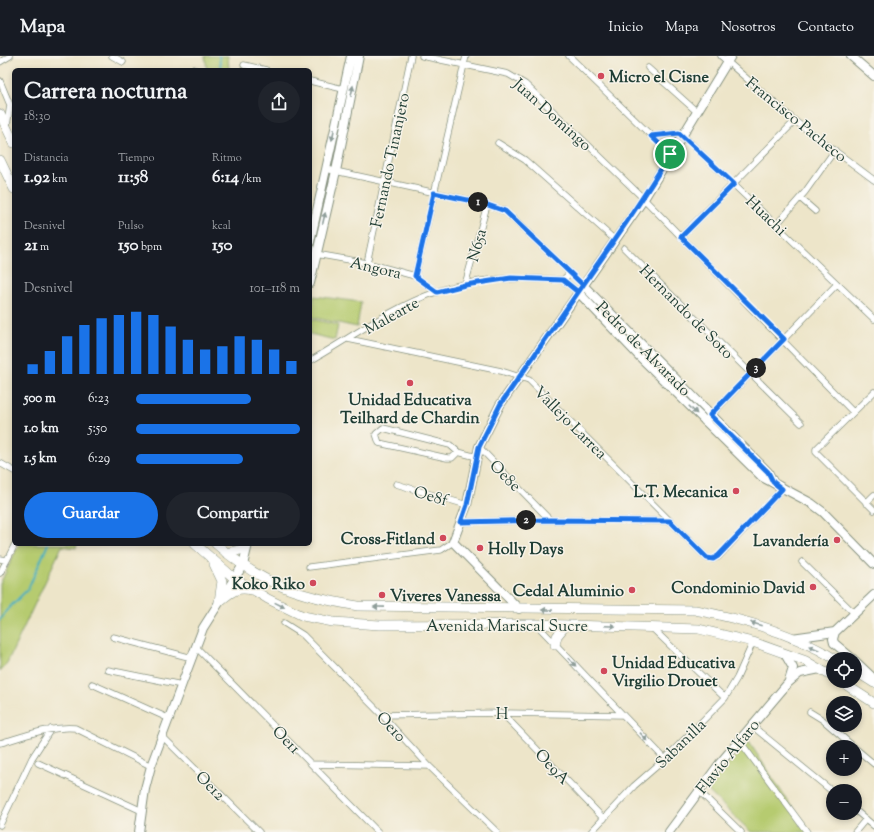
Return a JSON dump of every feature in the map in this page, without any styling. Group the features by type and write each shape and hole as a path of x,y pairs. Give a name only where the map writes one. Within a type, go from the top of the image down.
{"main road":[{"path":"0,114 12,139"},
{"path":"0,160 12,185"},
{"name":"Avenida Mariscal Sucre","path":"197,546 234,578 253,590 303,616 334,622 400,625 536,624 698,629 753,642 806,661 826,673"},
{"name":"Avenida Mariscal Sucre","path":"218,546 264,579 286,590 318,599 358,606 489,609 695,610 731,617 767,628 826,653"},
{"path":"226,553 238,551 244,546"},
{"path":"209,556 222,579 219,602"},
{"path":"219,602 236,589 245,588 253,590"},
{"path":"460,608 460,624"},
{"path":"489,609 490,624"},
{"path":"555,644 557,636 566,625"},
{"path":"862,676 874,683"},
{"path":"850,688 874,704"}],"street":[{"path":"0,62 10,56"},
{"path":"112,56 123,62"},
{"path":"312,233 351,56"},
{"path":"312,263 313,253 336,171 359,56"},
{"name":"Fernando Tinanjero","path":"367,263 411,56"},
{"name":"Juan Domingo","path":"422,56 508,74 525,84 644,199 784,339 853,412"},
{"path":"415,276 466,56"},
{"path":"569,56 670,154"},
{"path":"851,56 874,76"},
{"path":"309,566 441,550 454,542 467,505 479,447 500,405 519,375 644,199 726,58"},
{"name":"Francisco Pacheco","path":"726,58 795,121 874,180"},
{"path":"244,65 257,68"},
{"path":"648,68 696,111"},
{"path":"0,81 10,105 7,128"},
{"path":"312,81 344,89"},
{"path":"681,237 795,121"},
{"path":"651,136 679,133 682,135"},
{"name":"Huachi","path":"682,135 777,224 874,319"},
{"path":"498,142 525,160 615,240"},
{"path":"777,224 800,198 835,150"},
{"name":"Pedro de Alvarado","path":"326,169 488,205 505,211 570,273 580,289 704,422 762,478 773,482 782,489 812,503 824,512 874,564"},
{"path":"800,198 815,211"},
{"name":"N65a","path":"465,285 488,205"},
{"name":"Hernando de Soto","path":"624,248 750,374 802,423"},
{"name":"Angora","path":"313,253 367,263 415,276 437,292"},
{"path":"563,280 570,273"},
{"name":"Malearte","path":"312,359 414,301 437,292 465,285 511,278 563,280"},
{"name":"Pedro de Alvarado","path":"563,280 580,289 768,472 773,482"},
{"path":"704,422 837,284"},
{"name":"Vallejo Larrea","path":"348,339 519,375 529,380 707,558 713,559 718,556 782,489"},
{"path":"874,393 817,447 816,452 874,510"},
{"path":"458,452 452,458 447,458 398,448 379,443 376,434 383,428 450,445 458,452 477,457"},
{"name":"Oe8e","path":"479,447 550,520"},
{"path":"0,463 12,471"},
{"name":"Oe8f","path":"396,484 467,505"},
{"path":"866,502 874,496"},
{"path":"461,522 550,520 670,521"},
{"path":"454,542 519,609"},
{"path":"0,573 14,546"},
{"path":"140,832 145,789 151,766 170,719 203,628 243,565 247,546"},
{"path":"0,559 7,560"},
{"path":"802,562 855,614"},
{"path":"845,652 834,643 833,639 835,632 874,595"},
{"name":"Oe10","path":"284,623 303,634 382,715 429,766 497,832"},
{"path":"536,624 665,759"},
{"path":"650,627 725,698"},
{"path":"792,638 835,632"},
{"path":"112,637 192,658"},
{"name":"Sabanilla","path":"591,832 634,786 665,759 725,698 737,678 753,642"},
{"name":"Oe11","path":"196,647 378,832"},
{"path":"785,654 793,668 788,683"},
{"path":"862,668 874,680"},
{"name":"Flavio Alfaro","path":"669,832 698,790 751,725 788,683 800,673 820,669"},
{"path":"108,670 182,685"},
{"path":"92,684 170,719"},
{"path":"810,712 823,720 847,740"},
{"name":"H","path":"382,715 502,713 623,715"},
{"name":"Oe9A","path":"502,713 604,819"},
{"path":"751,725 826,786"},
{"path":"0,743 51,729 62,727 75,728 151,766"},
{"path":"0,825 32,758 51,729"},
{"name":"Oe12","path":"163,737 260,832"},
{"path":"739,740 806,832"},
{"path":"862,753 874,764"},
{"path":"38,763 142,811"},
{"path":"312,764 429,766"},
{"path":"698,790 741,832"},
{"path":"862,816 874,826"},
{"path":"855,832 866,819"}],"green space":[{"path":"205,56 228,56 229,68 207,68"},
{"path":"314,296 361,302 357,327 312,317"},
{"path":"312,319 338,325 335,340 312,334"},
{"path":"18,546 62,546 7,663 0,671 0,584"},
{"path":"62,546 76,546 76,548"},
{"path":"749,742 808,832 751,832 706,789"}],"waterway":[{"path":"219,56 221,68"},
{"path":"0,620 6,611 28,589 47,546"}],"place":[{"name":"Micro el Cisne","path":"601,76"},
{"name":"Unidad Educativa Teilhard de Chardin","path":"410,383"},
{"name":"L.T. Mecanica","path":"736,491"},
{"name":"Cross-Fitland","path":"443,538"},
{"name":"Lavandería","path":"837,540"},
{"name":"Holly Days","path":"480,548"},
{"name":"Koko Riko","path":"313,583"},
{"name":"Condominio David","path":"813,587"},
{"name":"Cedal Aluminio","path":"632,590"},
{"name":"Viveres Vanessa","path":"382,595"},
{"name":"Unidad Educativa Virgilio Drouet","path":"604,671"}],"route":[{"path":"670,154 644,199 615,240 583,285 578,292 563,280 536,278 511,278 465,285 437,292 415,276 434,193 482,203 505,211 583,285 519,375 500,405 479,447 467,505 461,522 550,520 670,521 707,558 713,559 718,556 782,489 773,482 768,472 710,415 784,339 681,237 734,184 679,133 651,136 670,154"}]}
